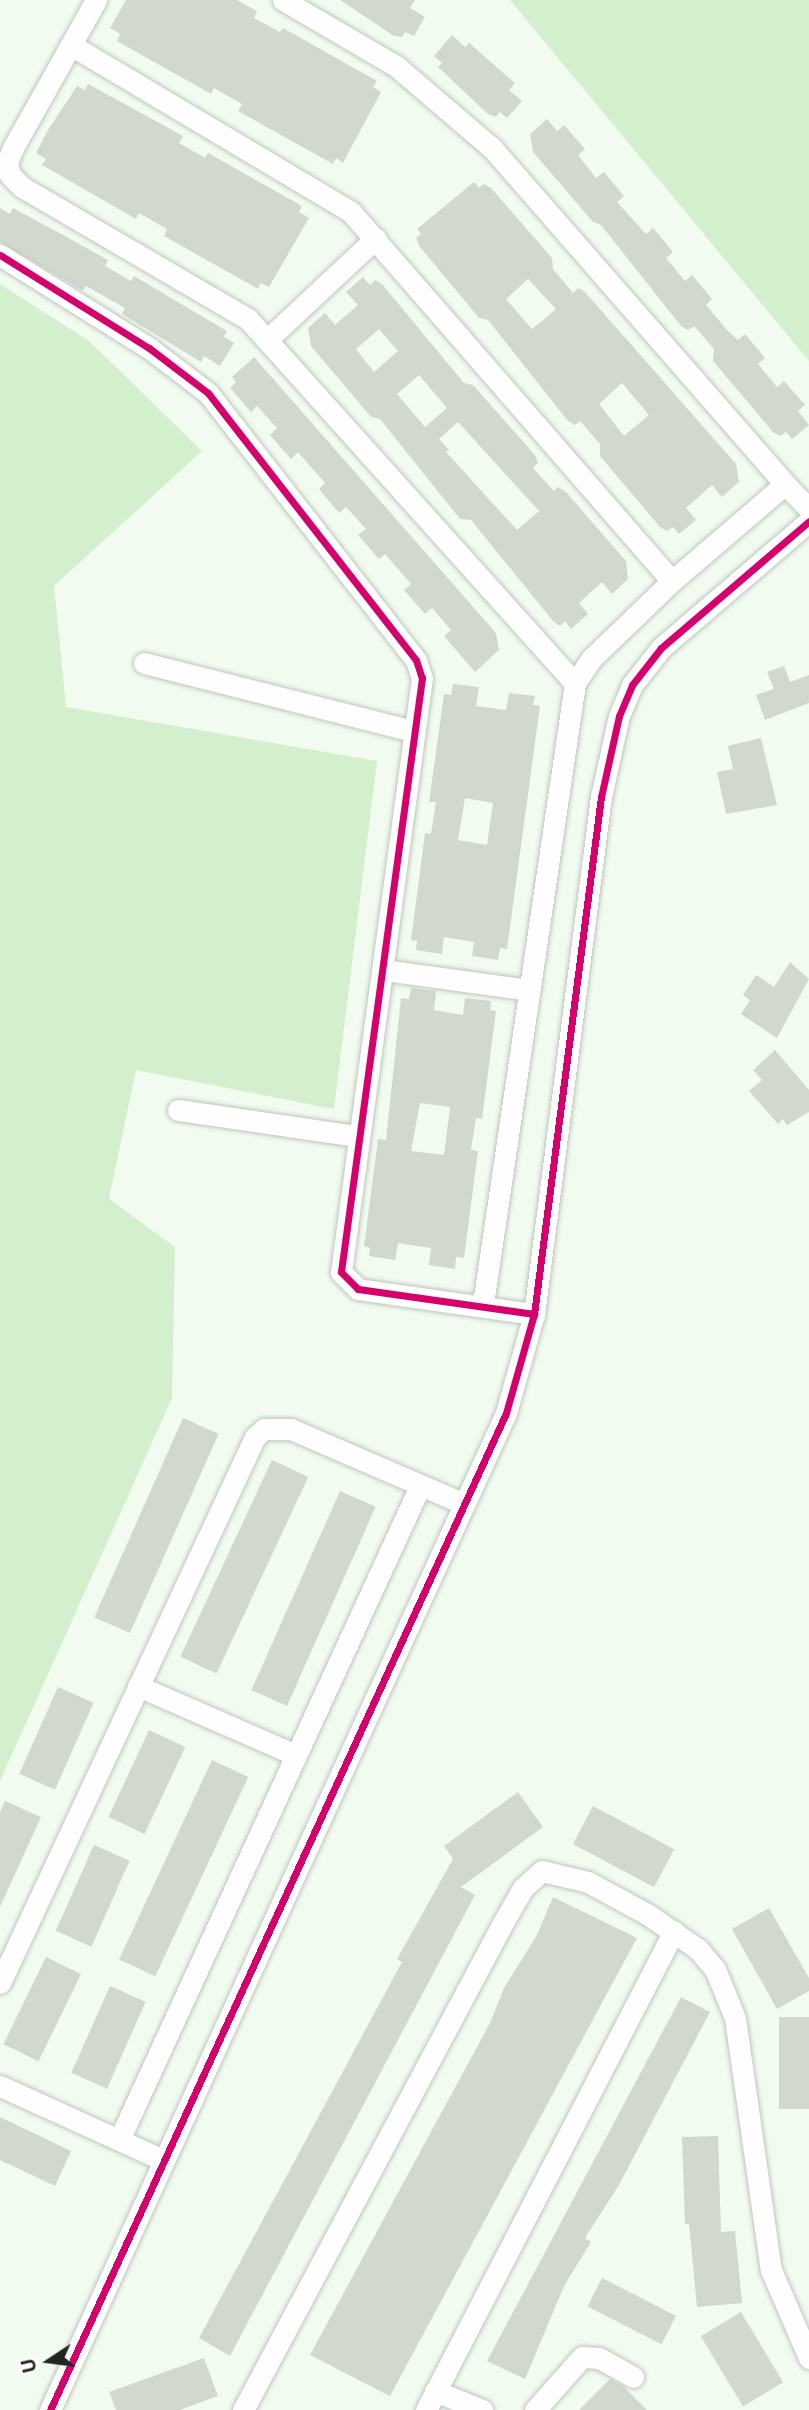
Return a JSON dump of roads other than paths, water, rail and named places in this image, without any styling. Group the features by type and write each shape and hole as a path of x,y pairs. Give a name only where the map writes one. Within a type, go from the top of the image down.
{"street":[{"path":"96,0 13,148 8,163 10,175 22,187 237,312 269,338 575,683"},
{"path":"283,0 396,66 492,148 809,509"},
{"path":"71,45 327,196 376,238 672,581"},
{"path":"269,338 376,238"},
{"path":"0,255 149,348 208,393 416,660 422,678 413,730 384,970 340,1256 346,1280 358,1289 483,1304 534,1314"},
{"path":"483,1304 575,683 592,658 672,581 785,484"},
{"path":"50,2410 161,2159 506,1413 534,1314 601,797 619,716 632,685 661,648 809,521"},
{"path":"144,663 413,730"},
{"path":"384,970 530,990"},
{"path":"178,1110 357,1136"},
{"path":"0,1983 246,1450 264,1429 291,1429 464,1504"},
{"path":"121,2138 294,1754 420,1486"},
{"path":"138,1686 294,1754"},
{"path":"243,2410 503,1921 532,1878 553,1871 578,1879 674,1931 715,1969 736,2018 771,2270 809,2358"},
{"path":"482,2410 430,2400 674,1931"},
{"path":"0,2086 121,2138 161,2159"},
{"path":"536,2410 582,2357 599,2358 633,2377"}]}
